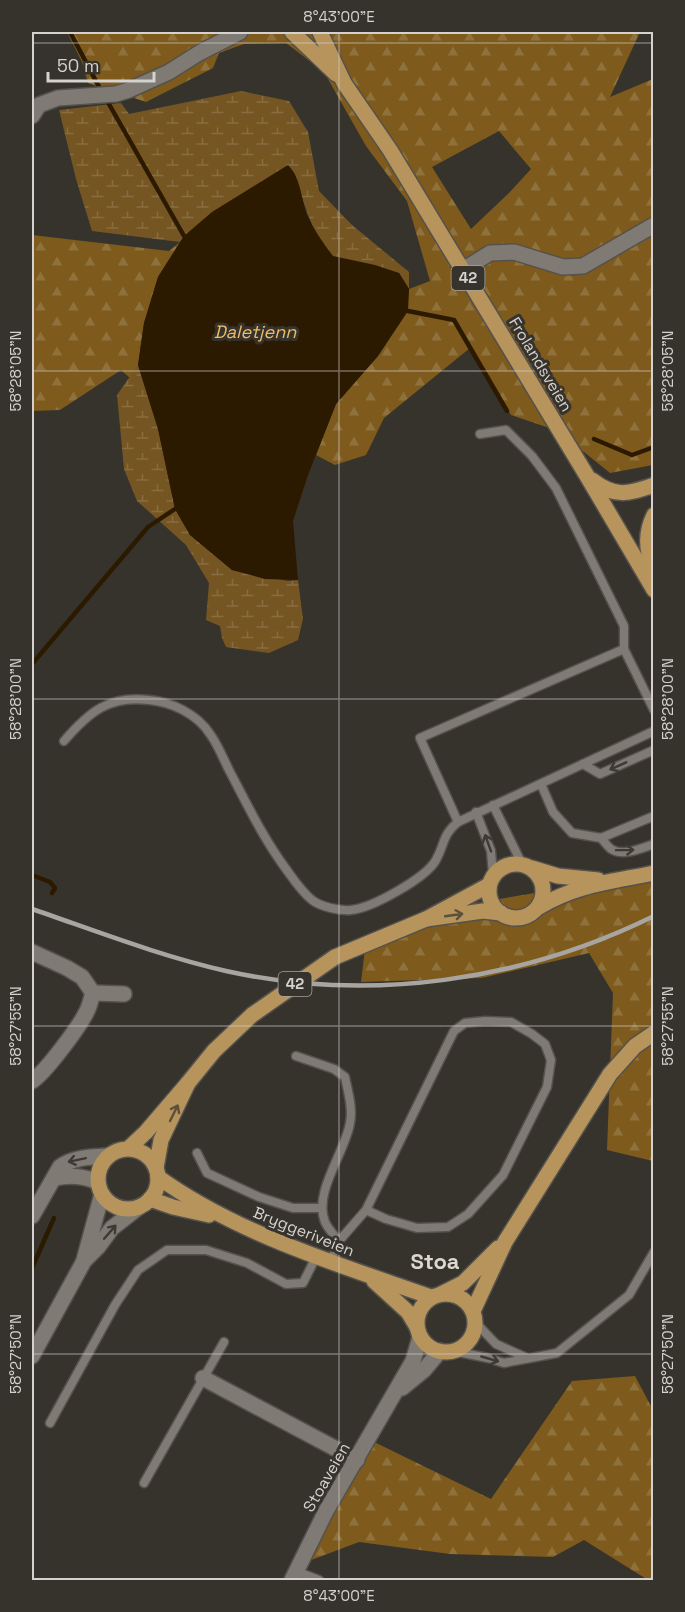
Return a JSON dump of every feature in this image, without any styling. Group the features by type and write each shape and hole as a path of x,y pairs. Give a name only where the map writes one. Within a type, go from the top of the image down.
{"main road":[{"name":"Frolandsveien","path":"292,32 344,83"},
{"name":"Frolandsveien","path":"320,32 344,83 382,137 654,590"},
{"name":"Frolandsveien","path":"587,476 603,488 615,493 635,491 654,485"},
{"path":"654,515 647,536 650,558 654,565"},
{"name":"42","path":"108,1156 121,1149 129,1148 146,1132 214,1052 252,1015 335,957 426,919 491,880 506,865 527,866 558,876 607,880"},
{"path":"527,866 542,882 543,899 539,906"},
{"name":"42","path":"426,919 483,911 517,918 525,917 560,894 607,880 654,873"},
{"path":"491,880 491,901 501,913"},
{"path":"474,1317 505,1242 610,1074 635,1046 654,1033"},
{"name":"42","path":"145,1203 158,1185 160,1140 188,1083"},
{"path":"129,1148 145,1154 157,1172"},
{"path":"108,1156 98,1173 100,1188 107,1201 122,1208 145,1203"},
{"name":"Bryggeriveien","path":"157,1172 224,1218"},
{"name":"Bryggeriveien","path":"145,1203 224,1218 370,1277 436,1295"},
{"path":"436,1295 451,1293 468,1302 474,1317 474,1332 462,1347 446,1351 432,1349 419,1332 419,1310 436,1295 463,1282 505,1242"},
{"name":"Bryggeriveien","path":"370,1277 408,1312 419,1332"}],"street":[{"path":"199,53 217,32"},
{"path":"32,116 39,105 58,98 116,94 129,90 169,72 199,53 240,32"},
{"path":"463,270 490,253 514,252 563,267 583,266 654,225"},
{"path":"32,952 81,977 93,993"},
{"path":"93,993 124,994"},
{"path":"32,1082 45,1069 87,1012 93,993"},
{"path":"32,1214 60,1167 67,1162 83,1158 108,1156"},
{"path":"55,1178 69,1175 85,1177 100,1188 84,1261"},
{"path":"32,1356 84,1261 112,1228 145,1203"},
{"name":"Stoaveien","path":"294,1576 326,1511 413,1361 419,1332"},
{"name":"Stoaveien","path":"395,1394 446,1351"},
{"path":"203,1378 357,1460"}],"lane":[{"path":"480,434 506,430 532,456 556,488 624,626 624,649 654,710"},
{"path":"458,822 420,738 624,649"},
{"path":"64,741 82,720 108,703 131,698 160,701 182,708 210,732 270,848 299,888 314,902 332,908 352,910 390,896 422,876 436,860 449,829 458,822 654,731"},
{"path":"583,764 600,774 654,750"},
{"path":"541,784 553,812 572,833 601,838 654,816"},
{"path":"493,805 527,866"},
{"path":"476,812 491,851 491,880"},
{"path":"601,838 611,849 620,852 639,850 654,844"},
{"path":"50,1424 115,1305 138,1270 167,1250 206,1250 247,1263 286,1284 303,1283 366,1210 454,1031 465,1023 511,1022 545,1044 551,1060 547,1087 504,1175 468,1214 448,1227 417,1228 386,1219 366,1210"},
{"path":"296,1056 334,1069 345,1077 351,1121 348,1135 326,1188 322,1208 326,1224 339,1241"},
{"path":"197,1153 207,1173 259,1197 293,1208 322,1208"},
{"path":"446,1351 504,1363 557,1353 629,1294 654,1252"},
{"path":"474,1317 496,1344 528,1358"},
{"path":"144,1483 224,1342"},
{"path":"294,1576 319,1581"}],"green space":[{"path":"67,32 640,32 610,97 653,79 653,465 610,473 558,431 511,415 470,348 384,418 366,455 335,465 316,455 336,404 378,356 407,311 409,289 430,281 407,201 366,146 324,72 286,43 244,44 219,53 213,68 146,102 88,83 82,62","holes":["499,131 531,169 471,229 432,167"]},
{"path":"241,91 289,101 308,132 319,191 352,225 409,272 409,289 399,273 355,264 334,257 327,251 315,231 294,172 184,236 180,242 92,231 59,110 121,103 129,114"},
{"path":"32,235 169,251 180,242 158,277 144,323 138,365 130,378 121,370 60,410 32,411"},
{"path":"138,365 158,429 175,509 190,535 232,570 288,581 298,580 303,619 298,640 269,653 226,647 220,626 206,620 209,583 186,545 137,501 124,469 117,395"},
{"path":"653,870 653,1161 607,1150 613,993 589,953 482,978 361,982 366,941 428,911 618,879"},
{"path":"635,1376 653,1410 653,1580 648,1580 584,1540 553,1557 450,1554 359,1542 306,1562 368,1439 491,1499 572,1381"}],"water":[{"name":"Daletjenn","path":"288,165 298,182 307,215 333,256 399,273 409,289 408,311 378,356 336,404 308,475 293,521 298,580 265,579 232,570 190,535 175,509 158,429 138,365 144,323 158,277 184,236 212,212"}],"waterway":[{"path":"70,32 184,236"},
{"path":"408,311 454,320 507,411"},
{"path":"594,439 632,455 654,447"},
{"path":"32,664 148,527 175,509"},
{"path":"32,875 50,882 55,888 52,893"},
{"path":"32,1268 54,1218"}],"railway":[{"path":"32,909 128,943 201,965 280,980 335,985 390,985 444,980 499,970 552,957 654,916"}],"district":[{"name":"Stoa","path":"435,1261"}]}
